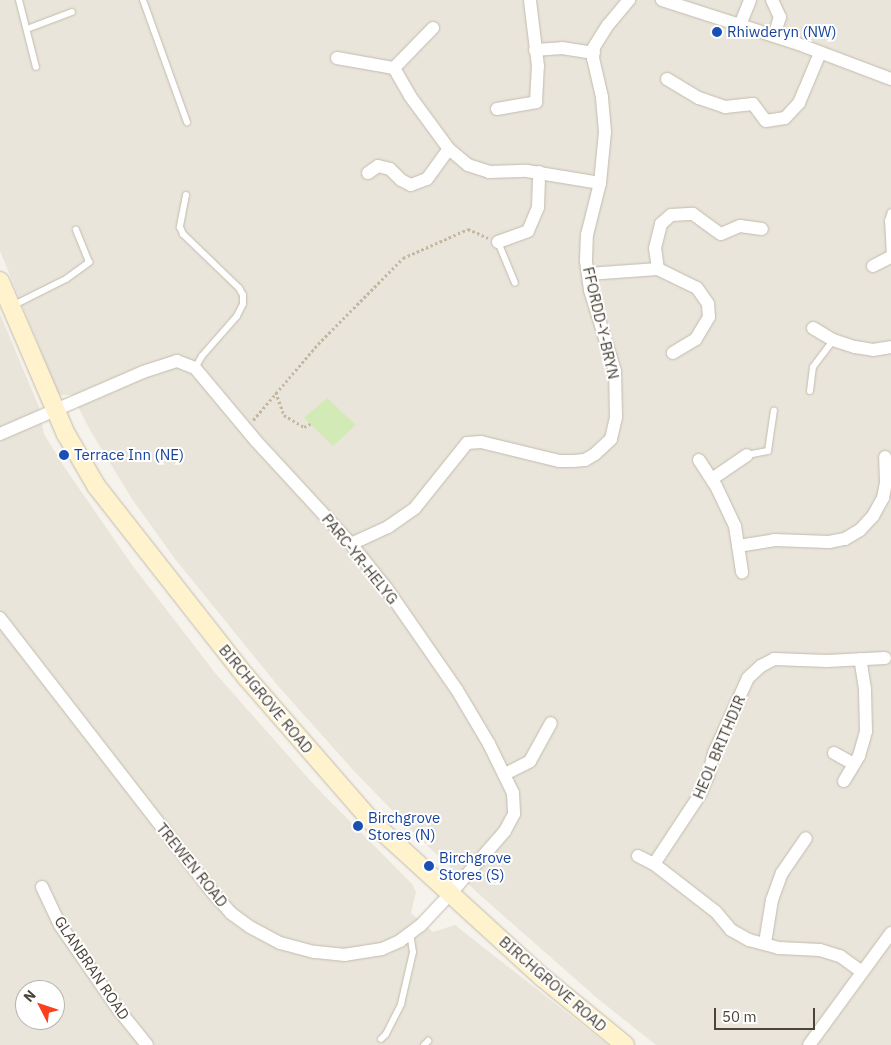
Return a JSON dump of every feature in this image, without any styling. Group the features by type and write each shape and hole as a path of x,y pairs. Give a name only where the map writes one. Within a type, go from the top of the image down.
{"main road":[{"name":"BIRCHGROVE ROAD","path":"0,281 66,434 97,487 247,678 372,822 543,978 625,1045"}],"street":[{"path":"535,50 562,48 594,52 594,47 601,35 630,0"},
{"path":"662,0 689,4 740,25 891,79"},
{"path":"740,25 750,0"},
{"path":"772,0 780,17 774,36"},
{"path":"497,109 536,102 538,66 530,1"},
{"path":"394,68 433,28"},
{"name":"FFORDD-Y-BRYN","path":"351,544 388,527 415,508 467,443 481,442 559,461 573,461 585,460 604,447 611,439 616,424 614,371 590,290 588,274 587,236 600,183 605,132 602,97 594,52"},
{"path":"667,79 699,98 724,107 753,104 766,122 785,118 799,103 820,53"},
{"path":"337,58 394,68"},
{"path":"394,68 410,96 448,149 468,165 489,172 539,172 600,183"},
{"path":"368,173 378,166 390,169 401,180 411,185 427,179 448,149"},
{"path":"498,242 528,231 538,207 539,172"},
{"path":"658,269 655,248 661,224 671,215 693,214 721,234 740,226 762,229"},
{"path":"873,266 890,257"},
{"path":"588,274 658,269 697,288 708,304 709,317 696,339 673,354"},
{"path":"813,328 833,340 873,350 891,346"},
{"path":"0,434 143,372 177,361 195,368"},
{"name":"PARC-YR-HELYG","path":"195,368 245,428 351,544 387,589 457,690 505,774 513,793 514,814 505,831 451,894"},
{"path":"712,479 747,455"},
{"path":"738,546 774,540 829,542 845,539 860,530 873,516 883,498 889,477 884,457"},
{"path":"699,460 712,479 735,526 742,572"},
{"name":"TREWEN ROAD","path":"0,618 213,894 250,927 280,943 314,952 345,955 382,949 410,934 451,894"},
{"name":"HEOL BRITHDIR","path":"654,864 699,796 708,776 714,753 748,678 760,666 780,658 827,661 885,658"},
{"path":"844,781 854,764 866,731 865,689 860,659"},
{"path":"505,774 530,761 551,723"},
{"path":"834,753 854,764"},
{"path":"765,944 772,900 782,873 806,838"},
{"path":"638,856 654,864 716,912 731,930 749,940 779,948 826,952 840,956 862,972"},
{"name":"GLANBRAN ROAD","path":"42,887 60,925 118,1009 147,1045"},
{"path":"809,1045 891,933"}],"lane":[{"path":"19,0 36,67"},
{"path":"143,0 187,122"},
{"path":"27,29 72,12"},
{"path":"186,195 180,227 183,234 239,288 243,295 243,304 237,316 202,356 195,368"},
{"path":"890,257 888,221 891,212"},
{"path":"10,307 66,279 90,262 76,229"},
{"path":"498,242 515,283"},
{"path":"810,391 813,367 833,340"},
{"path":"747,455 768,451 774,410"},
{"path":"381,1039 386,1034 401,1004 413,952 410,934"}],"path":[{"path":"245,428 318,344 403,258 468,229 498,242"},
{"path":"276,392 284,415 304,427 310,424"}],"shaded area":[{"path":"0,0 891,0 891,1045 656,1045 597,998 481,896 418,837 354,771 279,687 175,559 132,499 90,430 72,395 59,395 0,251"},
{"path":"0,314 39,407 44,434 65,468 132,565 216,674 316,787 412,884 416,892 411,913 433,932 455,925 608,1045 0,1045"}],"green space":[{"path":"327,398 356,425 333,446 304,418"}],"place":[{"name":"Rhiwderyn (NW)","path":"717,32"},
{"name":"Terrace Inn (NE)","path":"64,455"},
{"name":"Birchgrove Stores (N)","path":"358,826"},
{"name":"Birchgrove Stores (S)","path":"429,866"}]}
